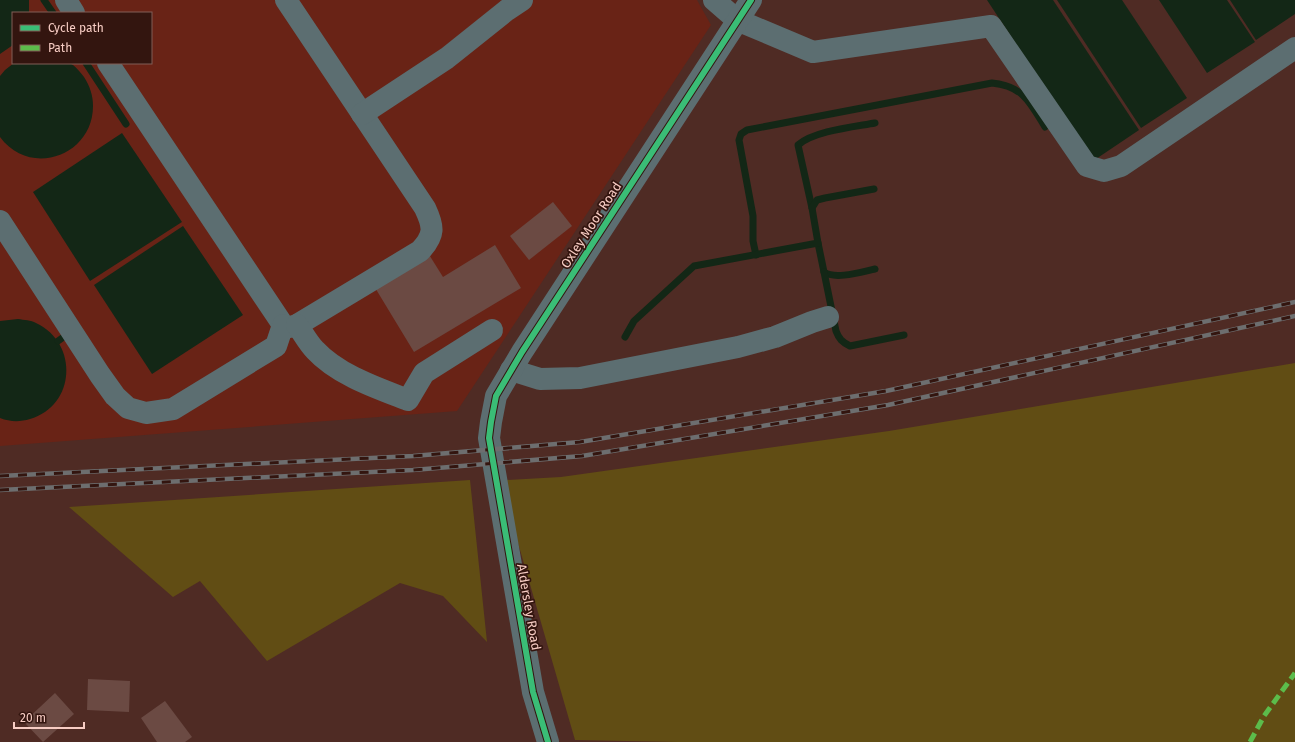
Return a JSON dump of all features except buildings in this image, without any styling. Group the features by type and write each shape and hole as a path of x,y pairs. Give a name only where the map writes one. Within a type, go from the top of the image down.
{"street":[{"path":"66,0 73,12"},
{"path":"0,221 115,396 128,408 146,413 172,409 276,346 290,325 420,251 428,242 432,230 430,219 425,208 286,0"},
{"path":"362,114 447,58 507,10 522,0"},
{"path":"714,0 737,20 813,52 991,26 1087,166 1104,171 1120,166 1295,48"},
{"name":"Oxley Moor Road","path":"495,475 489,438 496,396 511,370 751,0"},
{"path":"109,64 290,325 326,361 366,384 408,400 424,373 492,330"},
{"path":"511,370 540,379 580,378 738,348 775,337 828,317"},
{"name":"Aldersley Road","path":"495,475 533,692 548,742"}],"shaded area":[{"path":"0,0 697,0 711,25 457,411 0,446"},
{"path":"0,0 29,0 29,12 12,12 12,46 0,54"},
{"path":"987,0 1053,0 1139,130 1093,161"},
{"path":"1057,0 1122,0 1187,98 1141,128"},
{"path":"1159,0 1227,0 1255,42 1207,73"},
{"path":"1230,0 1295,0 1295,14 1256,40"},
{"path":"13,64 71,64 75,67 84,77 89,87 93,106 90,123 83,138 71,149 58,156 43,158 27,156 13,149 0,137 0,76"},
{"path":"122,133 182,222 90,281 33,192"},
{"path":"183,226 243,315 152,374 94,285"},
{"path":"18,319 34,322 50,332 60,345 65,359 66,374 63,388 56,401 45,412 22,421 0,418 0,321"},
{"path":"1295,363 1295,742 677,742 575,740 516,536 506,480 561,477 889,431"},
{"path":"470,480 487,642 443,596 400,583 267,661 200,581 173,597 69,507"}],"waterway":[{"path":"44,0 52,12"},
{"path":"87,64 126,124"},
{"path":"756,255 753,241 753,216 739,140 741,134 747,130 992,83 1003,85 1018,92 1030,103 1045,127"},
{"path":"812,208 798,145 805,140 824,133 875,123"},
{"path":"625,337 634,321 694,266 818,243 812,208 817,200 874,189"},
{"path":"818,243 824,272 835,275 848,275 875,269"},
{"path":"824,272 836,331 843,342 850,346 904,335"},
{"path":"58,341 65,336 64,330"}],"railway":[{"path":"0,476 413,456 580,442 886,391 1295,302"},
{"path":"0,490 413,470 582,456 888,405 1295,316"}],"marked path":[{"path":"1250,742 1264,716 1295,673"}],"cycle path":[{"path":"548,742 533,692 489,438 496,396 522,352 751,0"}]}
